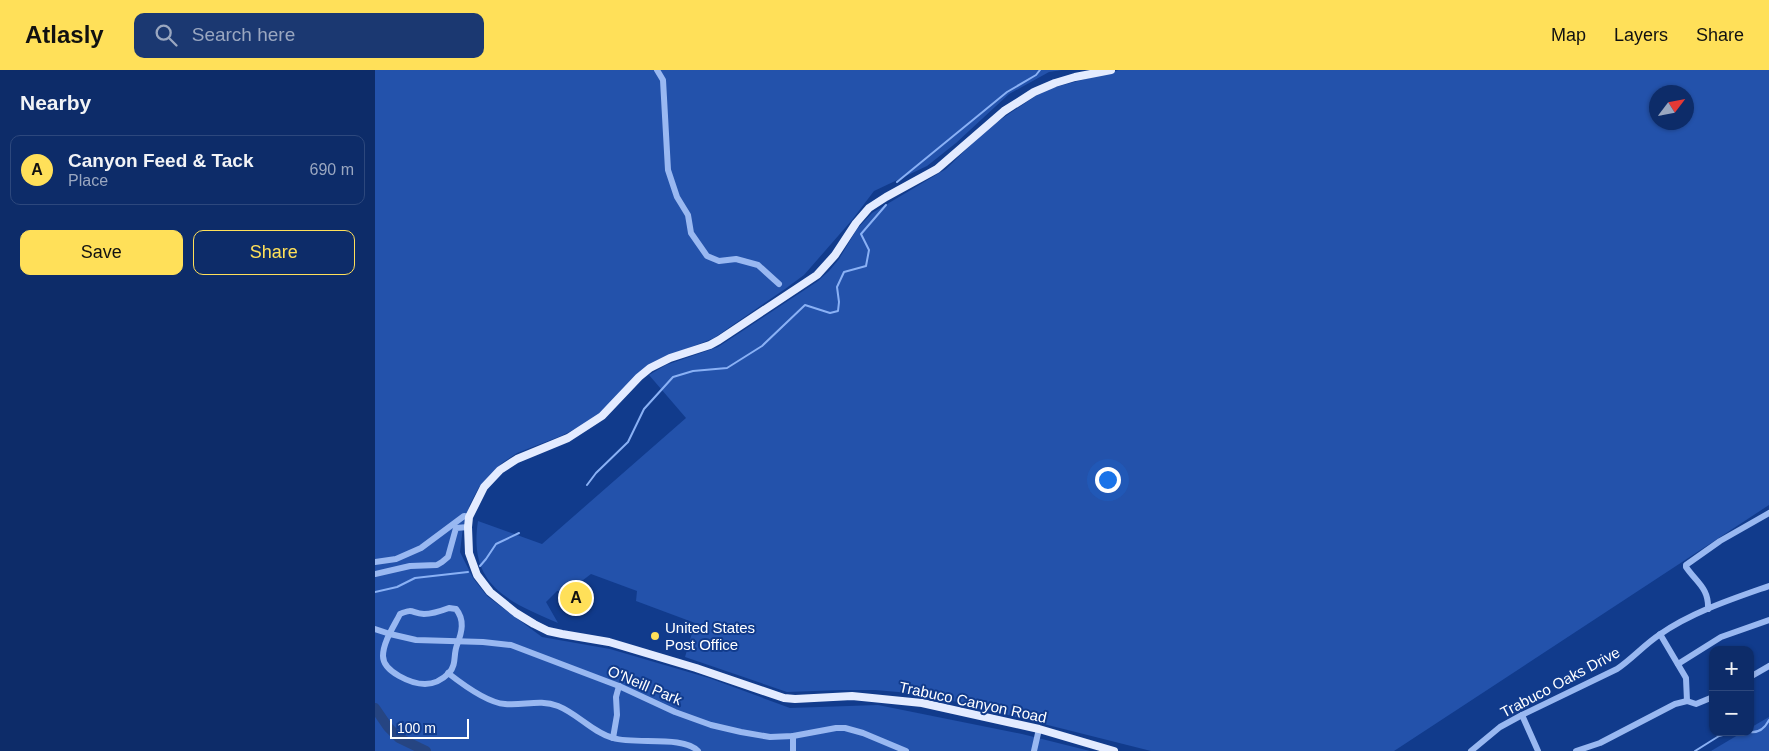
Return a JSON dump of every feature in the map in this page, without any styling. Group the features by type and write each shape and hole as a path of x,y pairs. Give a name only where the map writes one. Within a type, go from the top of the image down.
{"main road":[{"path":"469,517 484,486 509,463 568,438 602,416 650,368 719,340 817,275 835,255 856,223 869,208 937,169 1004,111 1050,84 1111,70"},
{"name":"Trabuco Canyon Road","path":"469,517 468,530 471,560 484,585 516,613 548,630 609,642 696,668 784,698 852,696 885,698 945,708 1039,729 1114,751"}],"street":[{"path":"657,70 663,80 668,170 677,197 688,215 691,234 707,256 719,261 736,259 758,264 779,284"},
{"path":"1708,609 1705,588 1692,576 1686,567 1687,565 1720,541 1769,513"},
{"path":"376,563 396,559 421,548 464,516 469,517"},
{"path":"448,528 454,534"},
{"path":"375,574 410,566 437,565 447,557 457,528 468,530"},
{"name":"Trabuco Oaks Drive","path":"1471,751 1500,728 1522,715 1617,670 1660,634 1682,621 1769,586"},
{"path":"449,608 456,609 461,615 462,629 455,664 449,673 438,682 423,684 402,678 387,667 383,658 390,634 400,614 411,610 424,614 439,612 449,608"},
{"path":"1678,664 1721,637 1769,620"},
{"name":"O'Neill Park","path":"375,629 416,640 483,642 511,645 619,686 675,712 711,725 741,732 771,736 793,736 835,728 845,728 863,733 906,751"},
{"path":"1660,634 1685,678 1687,700"},
{"path":"1754,675 1769,666"},
{"path":"449,673 460,682 491,700 502,704 540,702 560,706 597,731 613,738 627,741 654,740 685,744 694,747 698,751"},
{"path":"613,738 617,715 616,697 619,686"},
{"path":"1576,751 1600,744 1675,704 1687,700 1696,704 1709,699"},
{"path":"1522,715 1538,751"},
{"path":"1034,751 1039,729"},
{"path":"793,736 793,751"}],"shaded area":[{"path":"375,70 1062,70 1049,72 1009,94 956,143 927,166 874,191 852,220 804,275 785,289 714,338 661,359 632,379 603,412 579,427 517,453 502,463 479,487 470,504 463,527 460,552 473,578 487,596 542,637 610,649 709,678 790,708 878,705 1022,734 1090,751 375,751"},
{"path":"1119,70 1769,70 1769,505 1394,751 1151,751 933,696 875,690 787,692 685,657 695,623 636,601 637,591 591,574 570,590 557,591 546,602 558,623 523,607 495,588 485,576 479,561 476,543 478,521 542,544 686,418 649,375 666,365 718,347 818,281 839,259 857,229 872,213 946,169 985,131 1037,95 1052,88"},
{"path":"1769,717 1769,751 1711,751 1736,736 1754,736 1754,726"}],"waterway":[{"path":"897,182 1007,92 1036,75 1040,70"},
{"path":"587,485 596,473 628,442 644,409 673,377 693,371 727,368 762,346 805,305 830,313 838,311 837,287 844,272 866,266 869,250 861,234 886,205"},
{"path":"480,566 496,544 519,533"},
{"path":"375,592 397,587 415,578 468,572"},
{"path":"375,708 388,727 399,738 426,751"},
{"path":"1754,732 1761,729 1769,720"},
{"path":"1695,751 1719,736"}],"place":[{"name":"Canyon Feed & Tack","path":"576,598"},
{"name":"United States Post Office","path":"655,636"}]}
